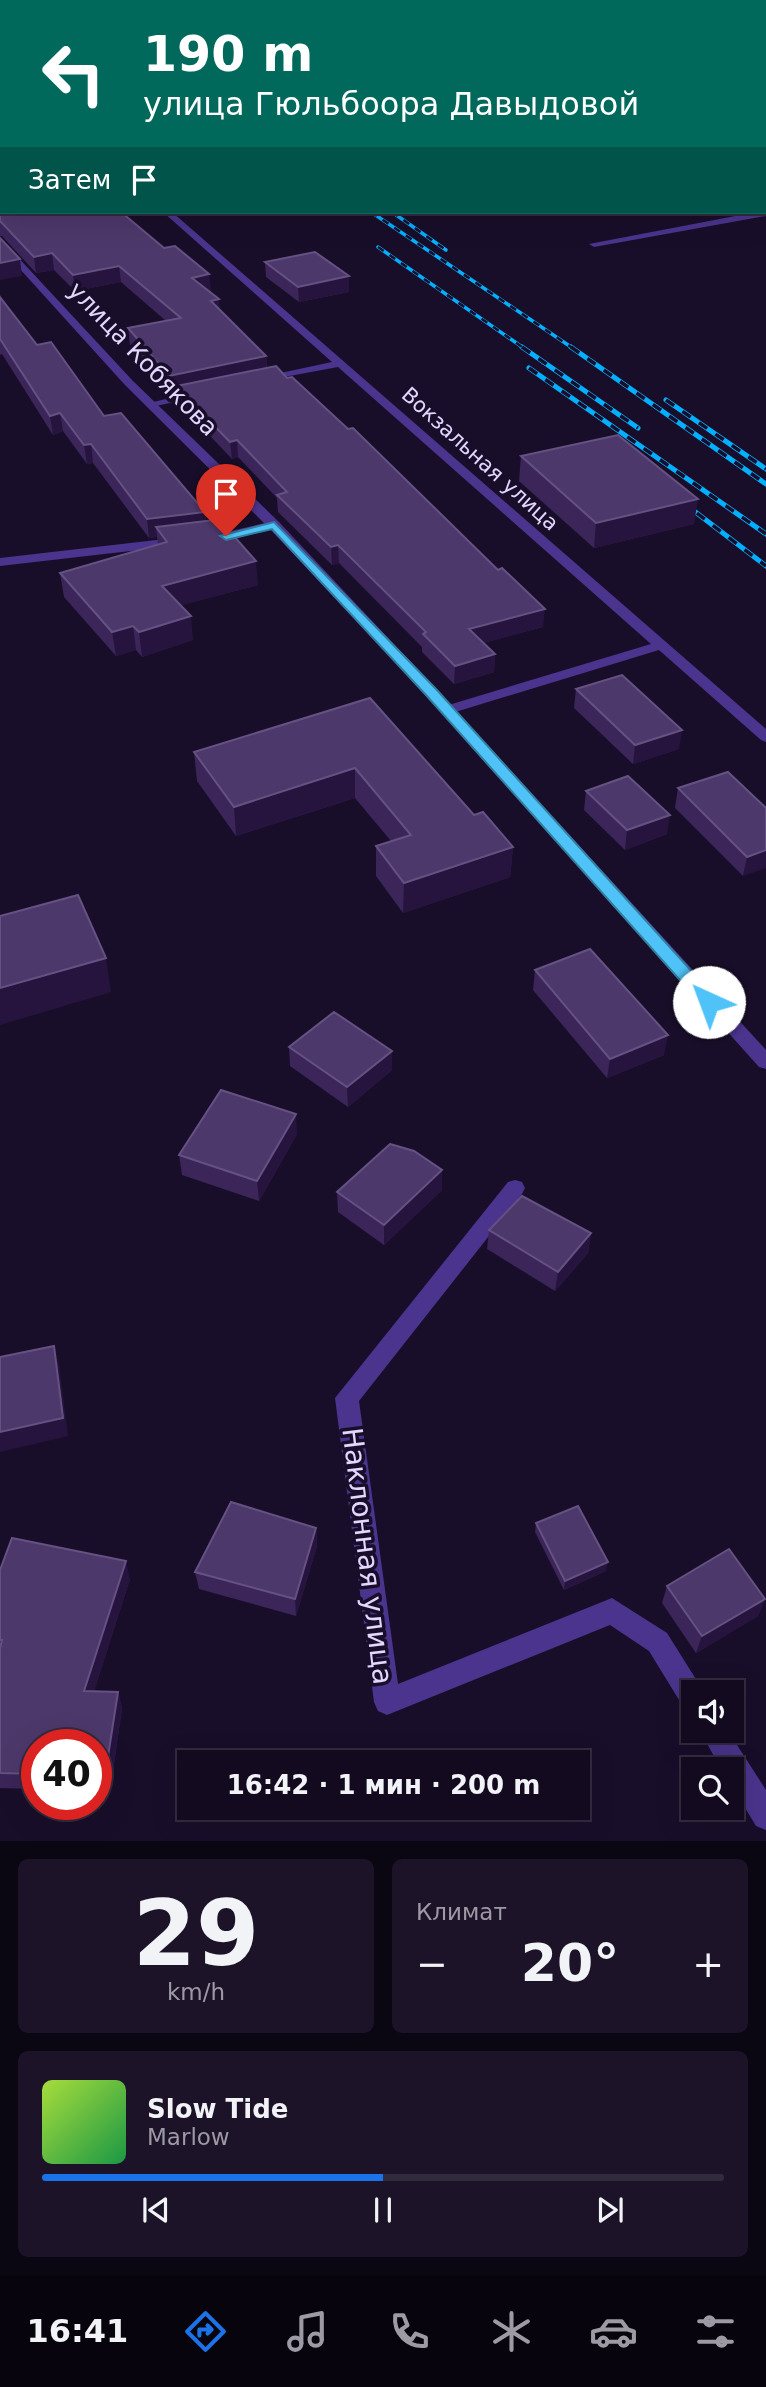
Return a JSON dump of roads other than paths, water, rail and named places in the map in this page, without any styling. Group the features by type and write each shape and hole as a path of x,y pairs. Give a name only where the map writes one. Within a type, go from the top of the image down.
{"street":[{"name":"Вокзальная улица","path":"169,214 766,737"},
{"path":"593,244 760,214"},
{"name":"улица Кобякова","path":"0,241 151,404 274,525 447,710 766,1062"},
{"path":"247,384 342,363"},
{"path":"151,404 206,393"},
{"path":"0,562 226,536 274,525"},
{"path":"447,710 661,645"},
{"name":"Наклонная улица","path":"515,1188 347,1398 387,1702 612,1611 658,1643 681,1680"},
{"path":"720,1743 766,1816"}],"railway":[{"path":"374,214 574,349"},
{"path":"395,214 446,250"},
{"path":"378,247 525,349"},
{"path":"522,347 638,428"},
{"path":"571,347 766,484"},
{"path":"529,368 766,534"},
{"path":"666,400 766,469"},
{"path":"681,501 766,566"}]}
